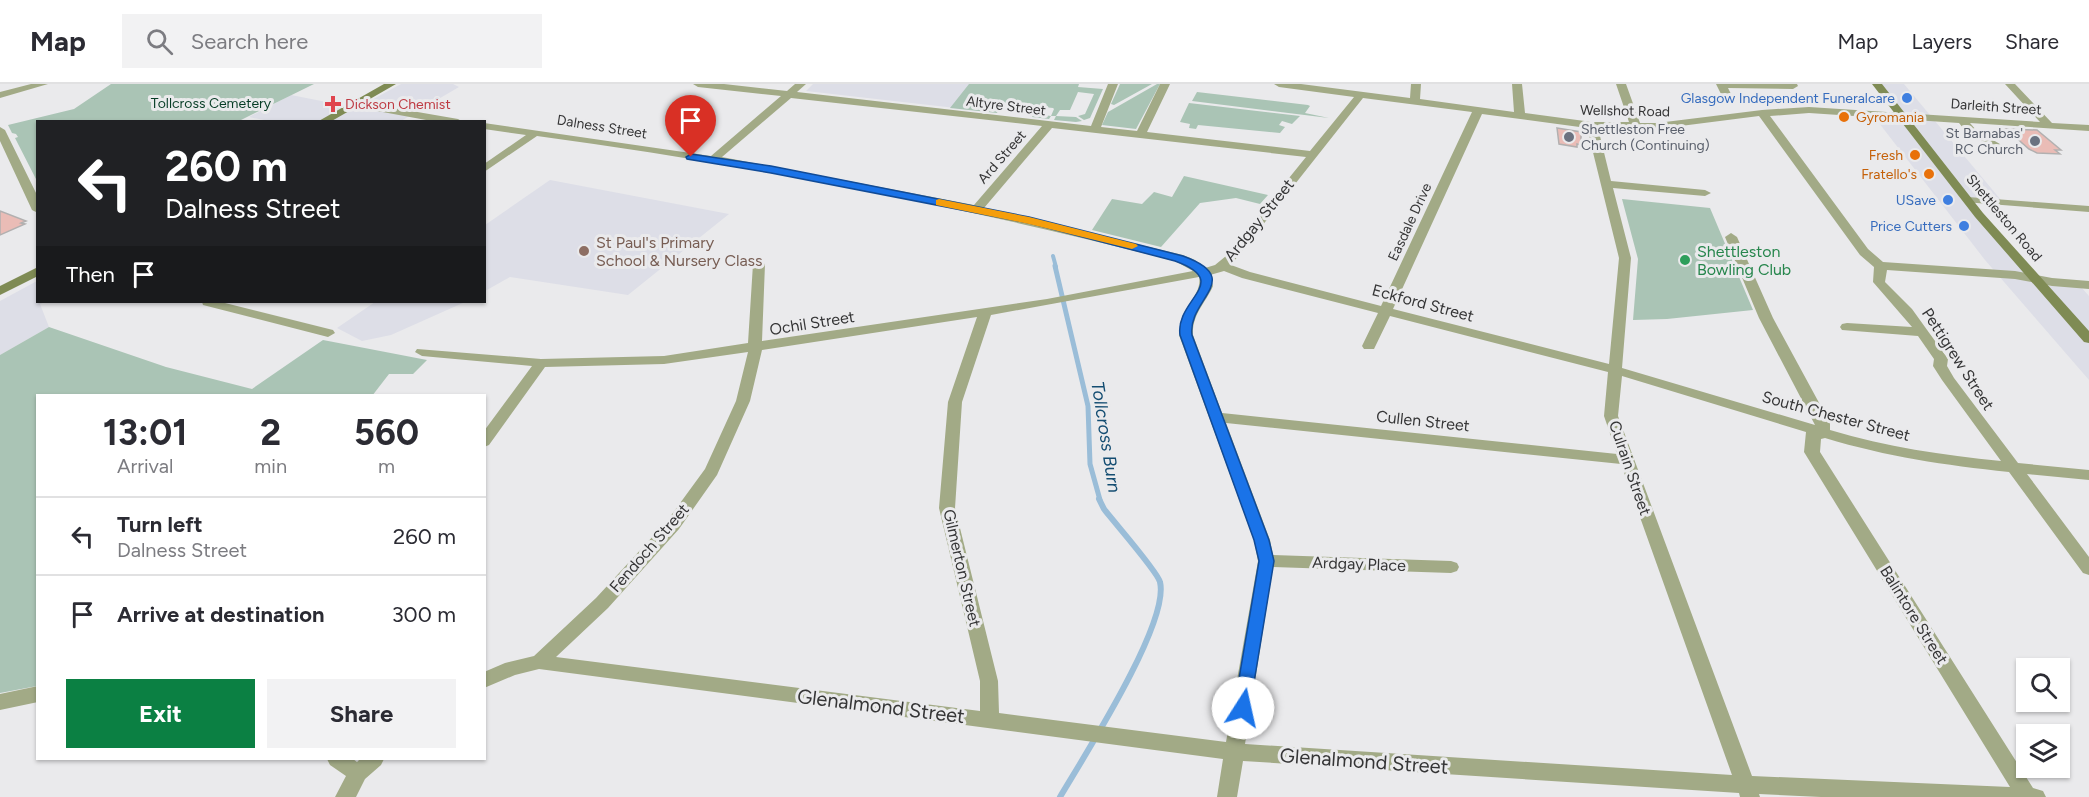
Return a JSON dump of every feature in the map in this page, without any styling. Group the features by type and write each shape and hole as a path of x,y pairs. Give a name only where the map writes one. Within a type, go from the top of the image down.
{"street":[{"path":"0,95 43,84"},
{"path":"326,120 391,84"},
{"name":"Altyre Street","path":"698,84 1312,154"},
{"path":"713,160 801,84"},
{"path":"1094,130 1113,84"},
{"path":"1140,135 1165,84"},
{"name":"Wellshot Road","path":"1279,84 1592,125 1636,127 1699,123 1762,113 1809,110 1900,114"},
{"path":"1414,102 1416,84"},
{"path":"1517,84 1520,117"},
{"path":"1621,84 1636,127"},
{"name":"Shettleston Road","path":"1877,84 1968,200 2089,339"},
{"path":"2010,84 2049,125"},
{"path":"1730,102 1721,85 1793,86"},
{"name":"Ardgay Street","path":"1203,273 1223,266 1361,94"},
{"path":"354,104 447,120"},
{"name":"Easdale Drive","path":"1369,346 1478,111"},
{"path":"1762,113 1864,252 1880,266 2015,275 2089,285"},
{"name":"Darleith Street","path":"1900,114 2089,128"},
{"path":"1960,118 1972,132 2001,149"},
{"name":"Ard Street","path":"976,210 1049,124"},
{"name":"Culrain Street","path":"1592,125 1625,258 1611,416 1747,791"},
{"name":"Dalness Street","path":"486,126 713,160 976,210 1179,258 1191,263 1203,273"},
{"path":"0,130 36,206"},
{"path":"486,169 536,132"},
{"path":"0,161 14,157"},
{"path":"1607,184 1705,194"},
{"path":"1968,200 2089,209"},
{"name":"Balintore Street","path":"1731,237 1766,318 1823,423 1812,452 2031,796"},
{"name":"Fendoch Street","path":"539,662 602,603 673,525 712,471 743,402 755,349 759,264"},
{"name":"Eckford Street","path":"1223,266 1246,275 1615,370"},
{"name":"Pettigrew Street","path":"1880,266 1882,273 1879,282 1922,332 1941,359 1940,366 1949,380 2089,569"},
{"path":"0,291 36,273"},
{"path":"1203,273 1208,279 1207,286 1186,317 1185,329 1262,540 1266,561 1227,797"},
{"name":"Ochil Street","path":"422,352 541,363 664,360 755,349 1047,303 1203,273"},
{"path":"212,303 328,333"},
{"name":"Gilmerton Street","path":"985,313 955,402 947,508 989,681 990,720"},
{"path":"1847,327 1922,332"},
{"path":"486,439 541,363"},
{"name":"South Chester Street","path":"1615,370 1818,432 1911,456 2089,475"},
{"name":"Cullen Street","path":"1216,417 1627,460"},
{"name":"Ardgay Place","path":"1266,561 1451,567"},
{"name":"Glenalmond Street","path":"486,680 511,668 539,662 1235,752 1747,791 2031,796"},
{"path":"0,702 36,694"},
{"path":"338,760 357,773"},
{"path":"345,797 357,773 373,760"}],"shaded area":[{"path":"401,84 453,84 459,87 403,120 264,120 249,117 291,95 357,108"},
{"path":"813,84 993,84 973,110 806,91"},
{"path":"1880,84 1904,84 2001,200 1964,198 2037,285 2081,287 2089,296 2089,380 1985,260 1872,114 1905,116"},
{"name":"St Paul's Primary School & Nursery Class","path":"550,180 729,214 628,295 510,277 486,290 486,224"},
{"path":"36,282 36,303 42,303 40,304 49,327 0,355 0,301"},
{"path":"374,303 463,303 391,335 362,341 337,328"}],"green space":[{"name":"Tollcross Cemetery","path":"111,84 314,84 241,120 36,120 36,179 15,138 18,137 12,133 8,125 74,109"},
{"path":"969,84 1079,84 1078,87 1103,89 1090,118 1084,120 1078,116 1085,114 1094,94 1078,92 1070,110 1060,110 1056,116 1051,116 1053,108 988,101 983,108 999,110 997,113 950,108"},
{"path":"1120,84 1152,84 1114,105 1111,104"},
{"path":"1160,84 1136,129 1102,125 1108,112"},
{"path":"1197,92 1308,105 1310,106 1305,113 1329,118 1192,101"},
{"path":"1189,103 1300,116 1292,124 1282,121 1279,125 1285,127 1280,133 1198,125 1196,129 1189,128 1190,124 1180,122"},
{"path":"1034,114 1051,116 1049,119 1032,117"},
{"path":"1056,116 1076,117 1082,121 1054,120"},
{"path":"1184,176 1268,195 1260,204 1236,198 1200,203 1161,247 1092,230 1112,199 1142,204 1154,192 1172,197"},
{"name":"Shettleston Bowling Club","path":"1622,199 1710,208 1753,310 1667,319 1633,320 1638,259"},
{"path":"49,327 166,367 252,389 323,340 427,360 413,374 389,374 374,394 36,394 36,686 0,693 0,355"}],"building":[{"name":"Shettleston Free Church (Continuing)","path":"1557,128 1581,132 1581,145 1577,144 1577,147 1559,144"},
{"name":"St Barnabas' RC Church","path":"2006,129 2037,130 2061,150 2055,150 2060,154 2037,153"},
{"path":"0,211 26,221 21,223 25,224 0,235"}],"waterway":[{"name":"Tollcross Burn","path":"1053,256 1056,267"},
{"name":"Tollcross Burn","path":"1055,266 1088,406 1090,464 1100,500"},
{"name":"Tollcross Burn","path":"1060,797 1139,658 1160,601 1160,582 1157,576 1104,509 1099,499"}],"slow traffic":[{"path":"939,203 1029,220 1132,246"}],"place":[{"name":"Glasgow Independent Funeralcare","path":"1907,98"},
{"name":"Dickson Chemist","path":"333,104"},
{"name":"Gyromania","path":"1844,117"},
{"name":"Shettleston Free Church (Continuing)","path":"1569,137"},
{"name":"St Barnabas' RC Church","path":"2035,141"},
{"name":"Fresh","path":"1915,155"},
{"name":"Fratello's","path":"1929,174"},
{"name":"USave","path":"1948,200"},
{"name":"Price Cutters","path":"1964,226"},
{"name":"St Paul's Primary School & Nursery Class","path":"584,251"},
{"name":"Shettleston Bowling Club","path":"1685,260"}],"route":[{"path":"691,157 771,170 1029,220 1179,258 1191,263 1203,273 1208,279 1207,286 1186,317 1184,323 1186,335 1262,540 1267,568 1243,708"}]}
